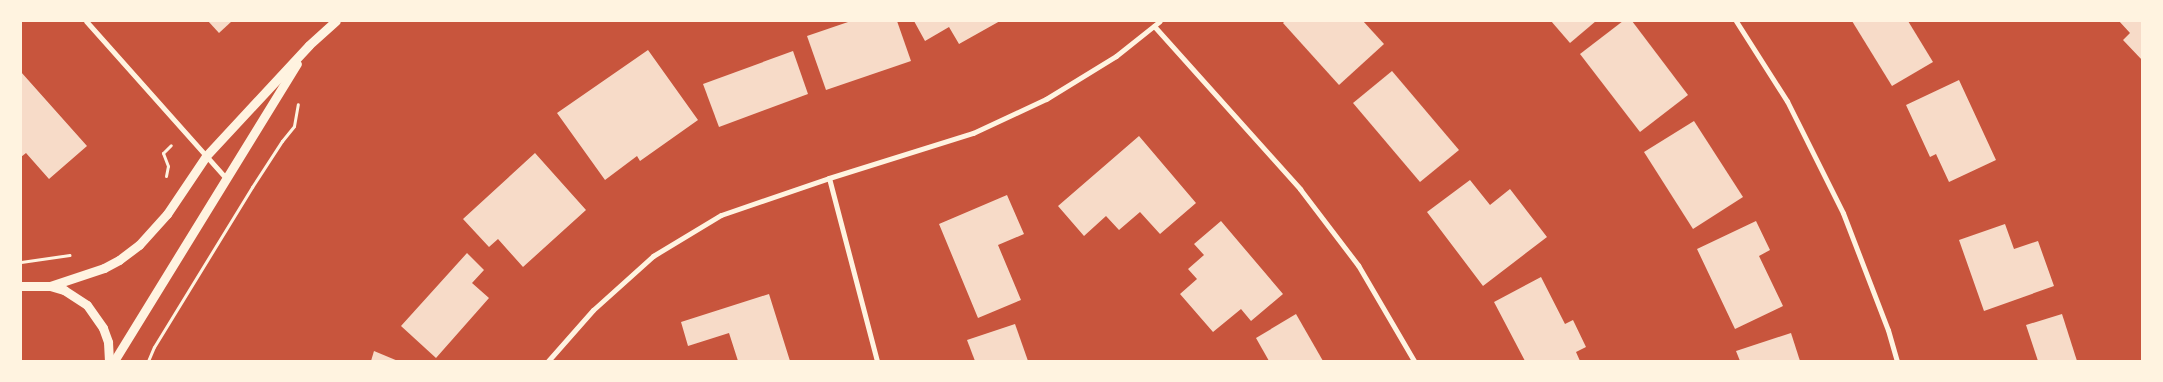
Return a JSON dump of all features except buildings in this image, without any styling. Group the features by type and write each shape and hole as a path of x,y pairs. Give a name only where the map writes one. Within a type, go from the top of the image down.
{"street":[{"path":"86,21 225,177"},
{"path":"50,286 104,268 119,260 139,245 167,214 206,156 309,45 336,21"},
{"path":"548,361 593,310 653,256 721,216 829,178 973,133 989,126 1046,99 1116,56 1160,21"},
{"path":"1736,21 1787,101 1843,213 1888,330 1897,361"},
{"path":"1154,26 1306,197 1358,265 1414,361"},
{"path":"114,361 225,177 309,45"},
{"path":"829,178 877,361"},
{"path":"21,286 33,284 50,286 76,296 96,316 108,342 109,361"}],"path":[{"path":"148,361 164,331 252,187 294,126"},
{"path":"164,182 168,166 163,153 169,146"},
{"path":"21,262 72,255"}]}
